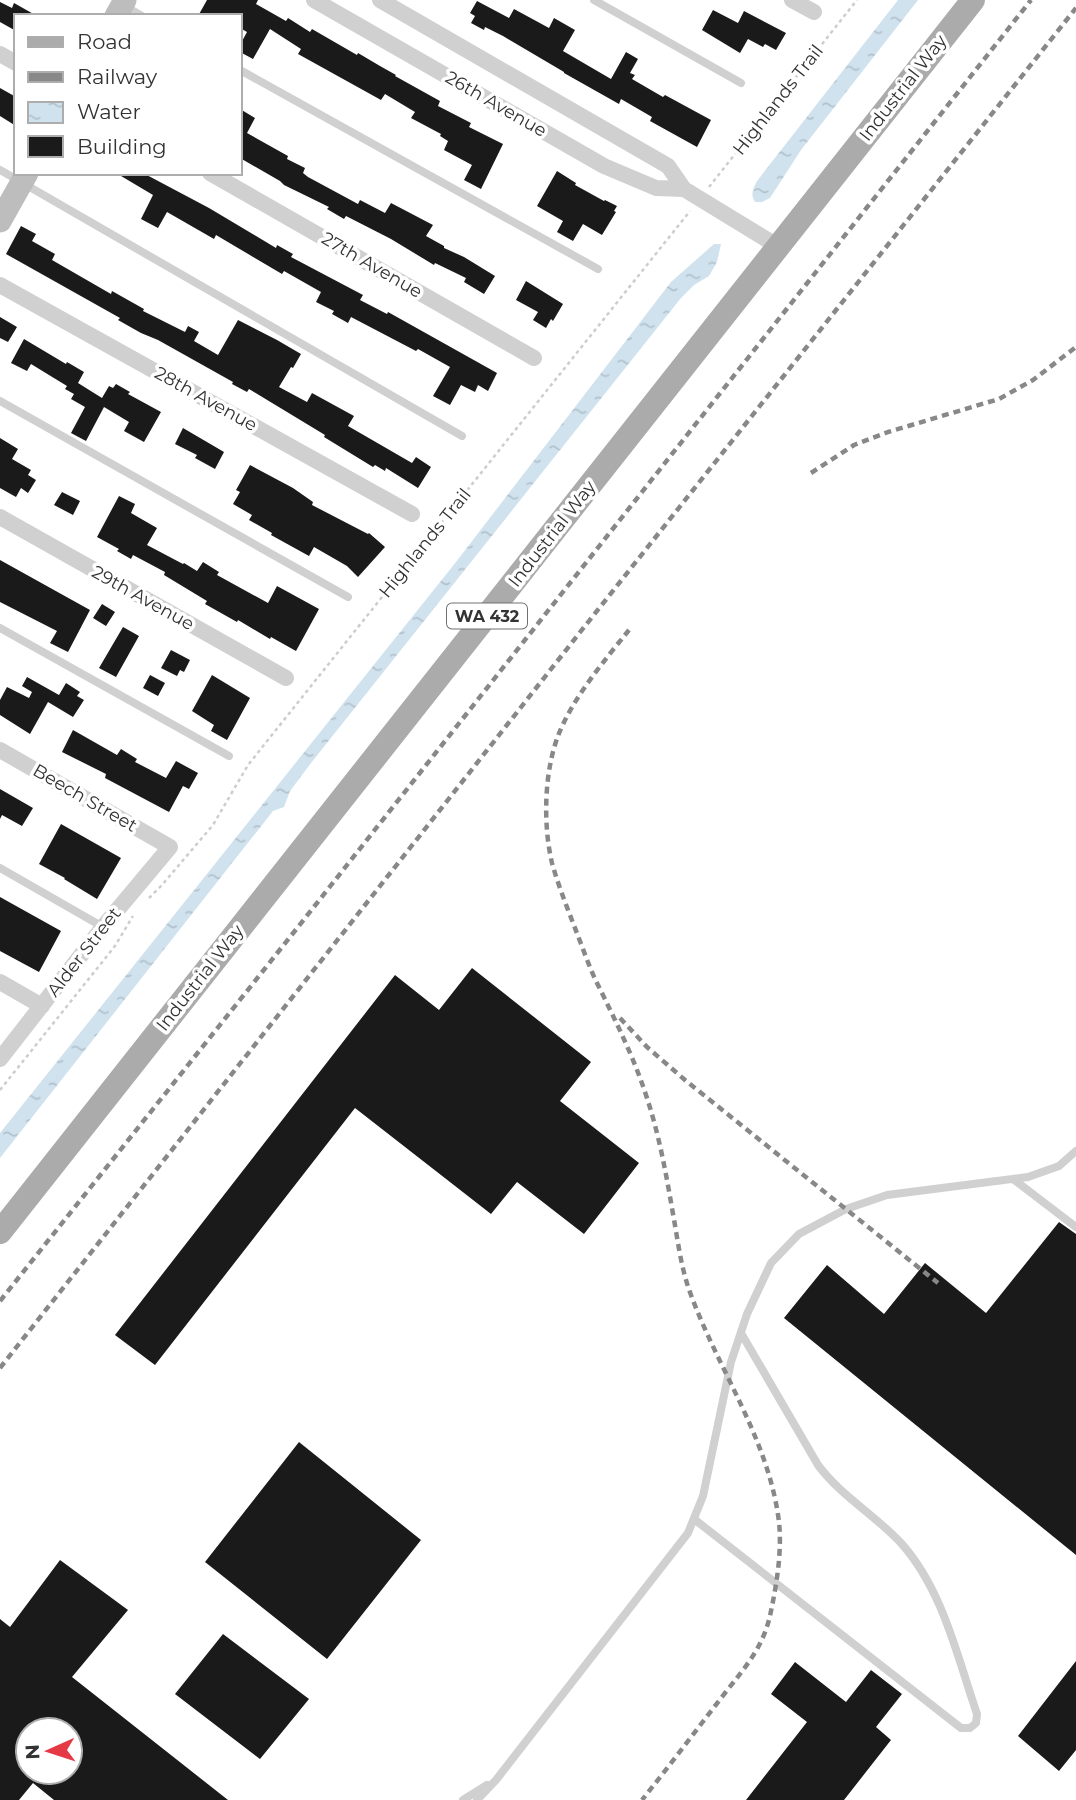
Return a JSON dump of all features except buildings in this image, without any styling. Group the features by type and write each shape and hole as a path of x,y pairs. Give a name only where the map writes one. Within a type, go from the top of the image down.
{"main road":[{"name":"Industrial Way","path":"0,1232 973,0"}],"street":[{"name":"26th Avenue","path":"314,0 604,166 656,188 684,189"},
{"name":"26th Avenue","path":"380,0 668,166 684,189 779,247"},
{"path":"792,0 814,12"},
{"name":"27th Avenue","path":"214,175 534,358"},
{"path":"0,221 24,178"},
{"name":"28th Avenue","path":"0,285 412,514"},
{"name":"29th Avenue","path":"0,517 286,678"},
{"name":"Beech Street","path":"0,750 170,847"},
{"name":"Alder Street","path":"0,1059 103,927 170,847"},
{"path":"0,982 43,1006"}],"lane":[{"path":"594,0 741,83"},
{"path":"242,71 598,269"},
{"path":"24,178 462,436"},
{"path":"0,401 348,597"},
{"path":"0,628 229,756"},
{"path":"0,868 103,927"},
{"path":"477,1800 496,1780 688,1533 703,1496 731,1362 747,1314 771,1263 799,1234 846,1209 887,1195 1028,1177 1059,1167 1076,1151"},
{"path":"1013,1179 1076,1227"},
{"path":"694,1518 961,1728 970,1728 976,1723 977,1714 944,1616 929,1582 900,1542 829,1480 741,1333"},
{"path":"463,1800 496,1780"}],"path":[{"name":"Highlands Trail","path":"146,901 213,825 248,765 857,0"},
{"path":"0,1090 115,946 138,908"}],"water":[{"path":"898,0 918,0 801,150 770,198 755,202 752,194 757,181"},
{"path":"714,244 721,244 717,262 709,276 694,285 681,298 311,763 290,791 284,807 273,811 0,1158 0,1133 456,562 671,282"}],"railway":[{"path":"0,1301 1031,0"},
{"path":"0,1368 1076,8"},
{"path":"811,473 854,445 888,432 999,399 1033,380 1076,347"},
{"path":"629,630 580,694 558,736 550,766 546,799 549,848 558,882 588,963 631,1054 646,1095 662,1154 688,1285 702,1323 742,1406 765,1463 780,1533 773,1600 768,1624 759,1646 642,1800"},
{"path":"620,1018 647,1047 685,1080 938,1283"}]}
